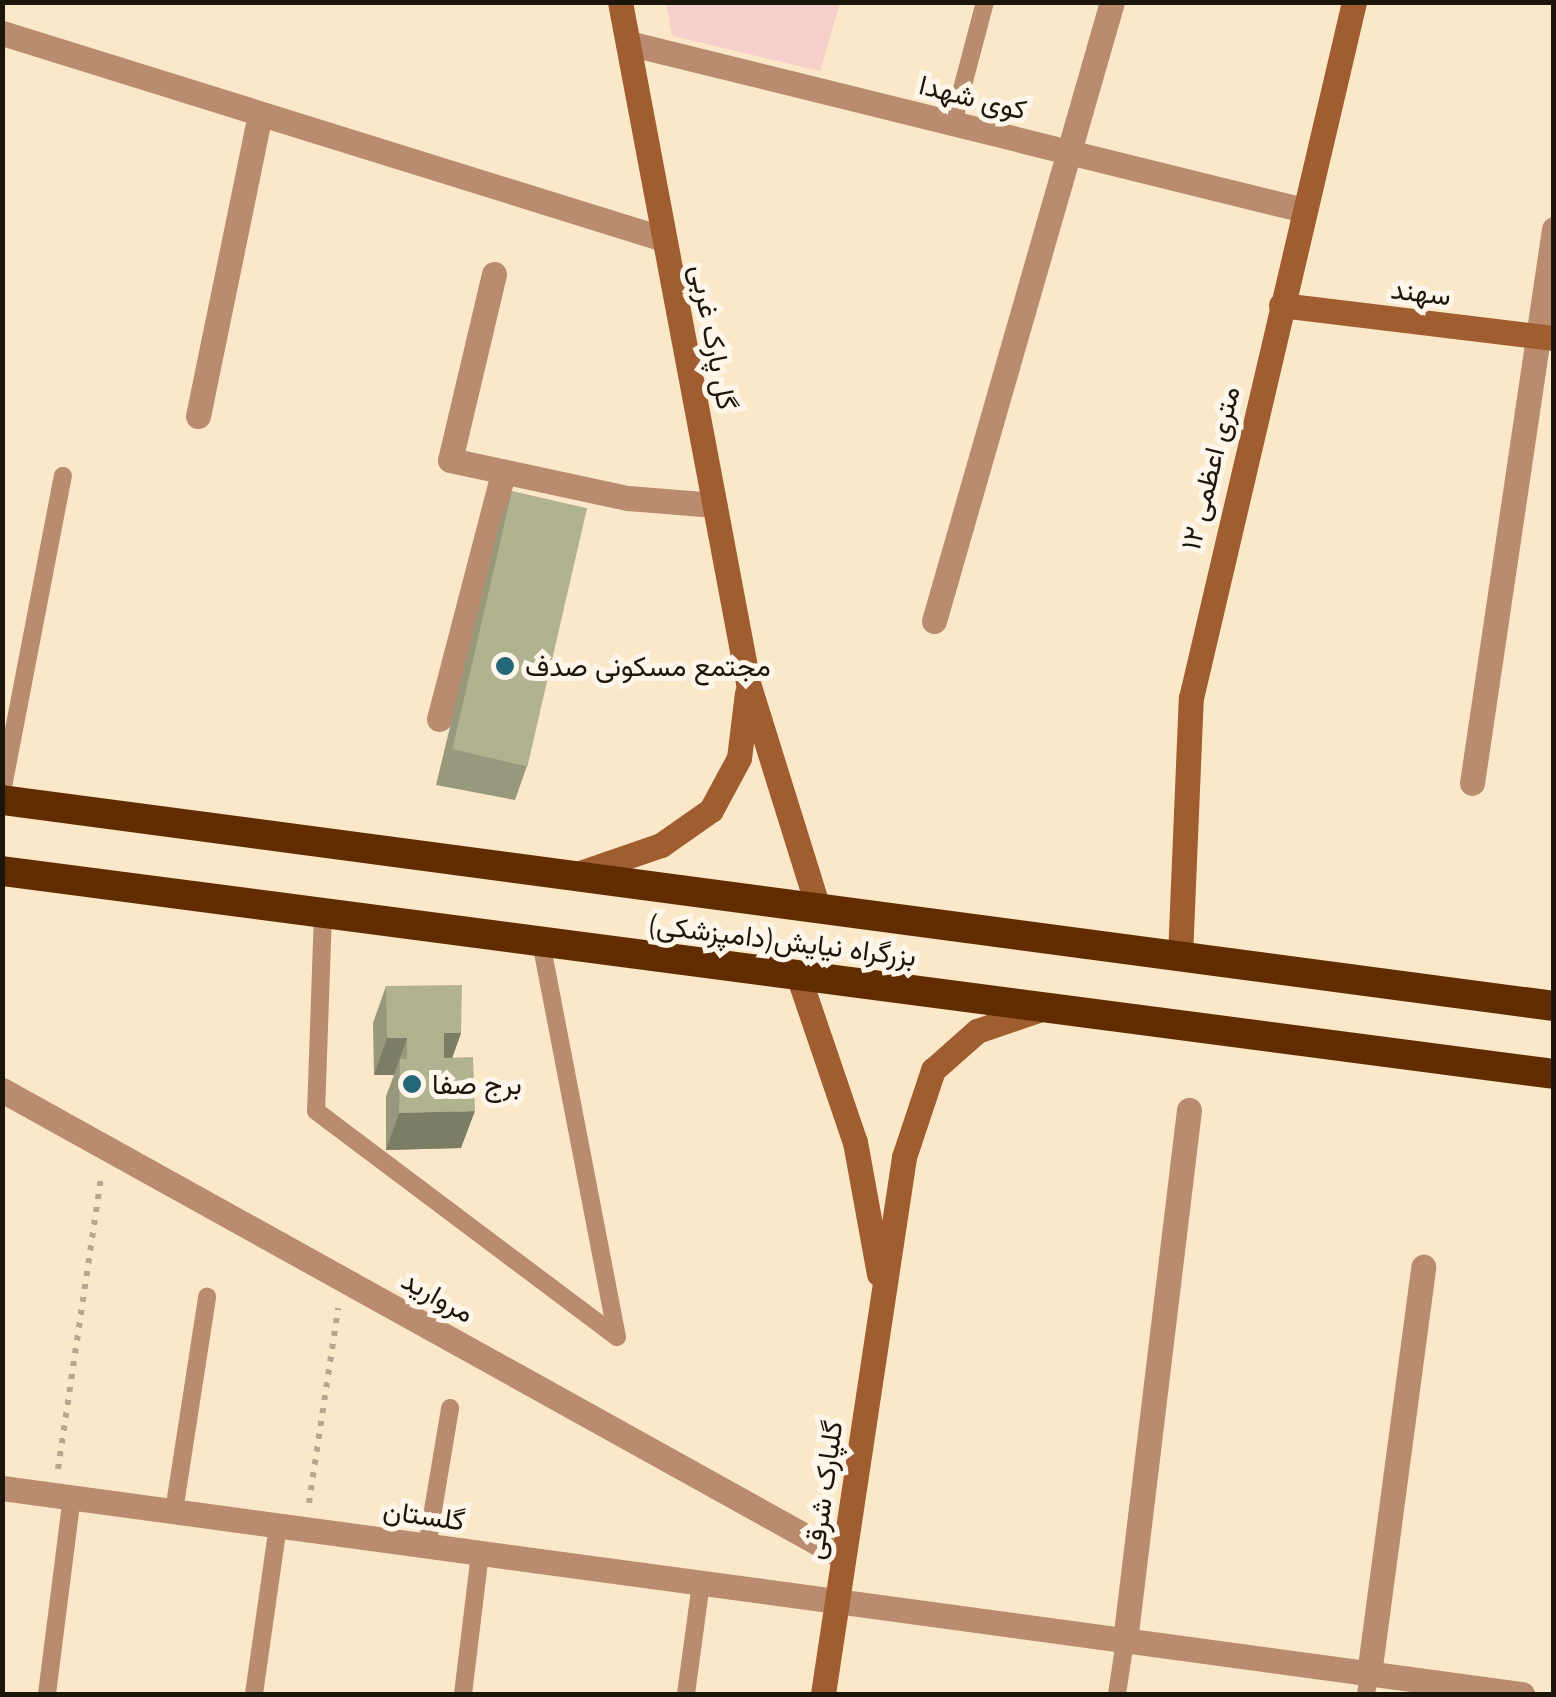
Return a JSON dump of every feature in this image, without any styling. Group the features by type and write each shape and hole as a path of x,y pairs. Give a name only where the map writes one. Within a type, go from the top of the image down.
{"highway":[{"name":"بزرگراه نیایش(دامپزشکی)","path":"2,796 1554,1006"},
{"name":"بزرگراه نیایش(دامپزشکی)","path":"2,871 1554,1074"}],"main road":[{"name":"گل پارک غربی","path":"620,2 748,683"},
{"name":"۱۲ متری اعظمی","path":"1180,956 1191,698 1354,2"},
{"name":"سهند","path":"1282,305 1545,337"},
{"path":"574,875 661,846 711,810 739,758 748,683"},
{"path":"748,683 818,908"},
{"name":"گلپارک شرقی","path":"798,975 855,1142 883,1294"},
{"name":"گلپارک شرقی","path":"823,1694 904,1157 934,1070 977,1031 1044,1008"}],"street":[{"path":"934,621 1112,2"},
{"path":"2,34 664,239"},
{"name":"کوی شهدا","path":"628,43 1304,210"},
{"path":"198,416 260,114"},
{"path":"1472,783 1545,337 1554,230"},
{"path":"494,274 450,460 628,498 715,505"},
{"path":"439,720 503,474"},
{"name":"مروارید","path":"2,1090 106,1143 843,1557"},
{"path":"1125,1641 1190,1110"},
{"path":"1367,1684 1424,1267"},
{"name":"گلستان","path":"2,1488 1125,1641 1367,1684 1522,1694"}],"lane":[{"path":"953,123 985,2"},
{"path":"2,796 64,476"},
{"path":"323,913 316,1111 618,1337 541,942"},
{"path":"174,1511 207,1297"},
{"path":"427,1546 450,1408"},
{"path":"47,1694 63,1496"},
{"path":"254,1694 278,1525"},
{"path":"463,1694 480,1553"},
{"path":"686,1694 701,1583"},
{"path":"1118,1694 1125,1641"}],"path":[{"path":"63,1496 106,1143"},
{"path":"306,1529 343,1277"}],"shaded area":[{"path":"666,2 840,3 820,71 672,36"}],"building":[{"name":"مجتمع مسکونی صدف","path":"512,491 587,508 527,767 452,749"},
{"path":"462,985 461,1033 444,1033 444,1058 473,1057 475,1111 399,1113 400,1059 407,1059 407,1038 387,1038 386,986"}],"place":[{"name":"مجتمع مسکونی صدف","path":"505,666"},
{"name":"برج صفا","path":"412,1084"}]}
